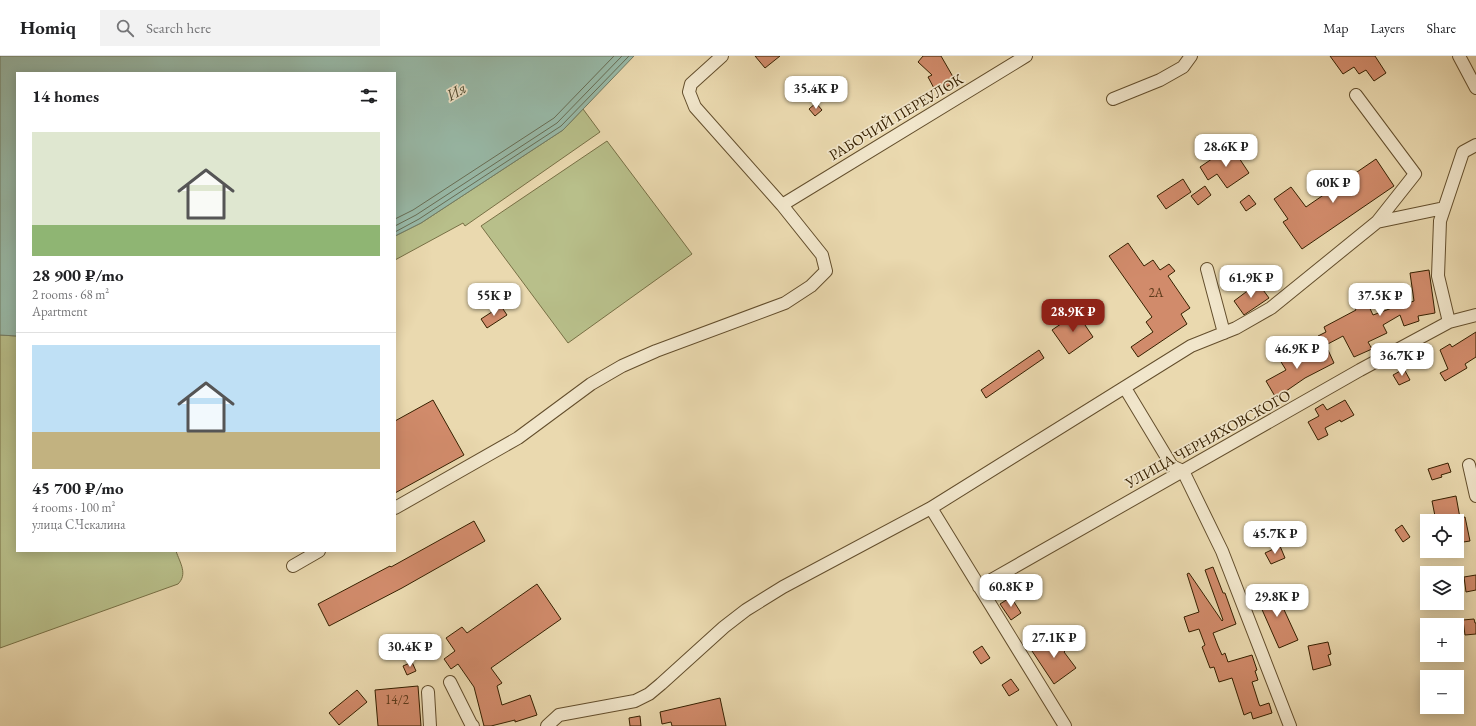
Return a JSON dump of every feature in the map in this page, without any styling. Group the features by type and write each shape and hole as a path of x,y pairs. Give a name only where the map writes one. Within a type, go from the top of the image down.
{"street":[{"path":"396,507 518,438 590,384 622,366 656,351 785,303 811,286 826,271 822,255 782,205 695,107 689,92 691,84 722,56"},
{"name":"РАБОЧИЙ ПЕРЕУЛОК","path":"782,205 1026,56"},
{"path":"1113,99 1160,80 1182,68 1191,56"},
{"path":"1459,56 1476,88"},
{"path":"547,726 559,715 635,701 649,694 724,627 746,610 783,587 931,508 1191,346 1236,328 1271,308 1377,222 1415,174 1356,95"},
{"path":"1449,322 1438,276 1440,221 1463,152 1476,145"},
{"path":"1377,222 1444,208"},
{"path":"1207,269 1224,332"},
{"name":"УЛИЦА ЧЕРНЯХОВСКОГО","path":"979,587 1449,322 1476,315"},
{"path":"1124,388 1172,466 1183,471 1222,551 1290,726"},
{"path":"1469,465 1476,496"},
{"path":"931,508 1065,726"},
{"path":"293,566 317,552"},
{"path":"450,682 473,726"},
{"path":"428,692 430,726"}],"green space":[{"path":"583,109 600,132 465,226 463,223 396,259 396,236 421,223 563,130"},
{"path":"607,141 692,254 568,343 481,226"},
{"path":"0,335 16,336 16,552 176,552 183,572 181,580 178,584 0,648"}],"water":[{"name":"Ия","path":"0,56 634,56 563,130 421,223 396,236 396,72 16,72 16,336 0,335"}],"building":[{"path":"755,56 780,56 765,68"},
{"path":"923,56 941,56 956,82 936,92 928,77 932,75 918,62"},
{"path":"1330,56 1375,56 1386,73 1374,81 1366,70 1359,74 1354,67 1343,74"},
{"path":"816,103 822,110 815,116 809,109"},
{"path":"1231,146 1249,173 1227,188 1217,174 1208,180 1200,167"},
{"path":"1376,159 1394,186 1302,249 1283,222 1288,219 1274,199 1291,187 1306,207"},
{"path":"1183,179 1191,192 1166,209 1157,196"},
{"path":"1205,186 1211,195 1198,205 1191,196"},
{"path":"1249,195 1256,204 1246,211 1240,202"},
{"path":"1128,243 1144,266 1153,260 1160,270 1169,264 1175,271 1168,276 1190,308 1181,314 1187,324 1138,357 1131,347 1153,332 1146,322 1152,317 1109,256"},
{"path":"1429,270 1435,313 1418,316 1419,321 1404,326 1400,315 1383,325 1387,333 1368,342 1372,349 1354,357 1343,336 1324,346 1318,336 1326,332 1324,327 1356,310 1353,304 1365,298 1373,315 1414,301 1410,273"},
{"path":"1258,283 1269,298 1244,315 1234,301"},
{"path":"501,306 507,315 487,328 481,319"},
{"path":"1077,313 1093,337 1069,354 1052,330"},
{"path":"1476,332 1476,357 1465,364 1467,368 1445,381 1440,373 1448,369 1440,350 1450,344 1452,347"},
{"path":"1302,348 1309,360 1328,350 1334,363 1305,378 1276,398 1266,381 1286,370 1278,357 1285,353 1288,356"},
{"path":"1039,350 1044,358 986,398 981,390"},
{"path":"1404,369 1410,380 1399,385 1393,375"},
{"path":"433,400 464,455 396,492 396,420"},
{"path":"1345,400 1354,415 1325,428 1328,435 1318,440 1308,422 1319,416 1315,409 1323,404 1327,410"},
{"path":"1448,463 1451,472 1432,480 1428,469"},
{"path":"1456,496 1459,514 1435,514 1432,501"},
{"path":"1464,517 1465,517 1470,541 1464,542"},
{"path":"474,521 485,541 402,588 329,626 318,604 390,566 391,567"},
{"path":"1402,525 1410,537 1403,542 1395,530"},
{"path":"1280,546 1285,558 1271,564 1265,553"},
{"path":"1213,567 1223,593 1225,593 1236,624 1213,633 1218,646 1222,655 1225,653 1228,662 1252,655 1257,670 1255,671 1258,680 1252,682 1259,704 1260,706 1269,703 1272,713 1253,719 1251,712 1244,715 1232,678 1219,682 1214,667 1210,668 1202,647 1205,645 1199,629 1189,632 1184,617 1199,612 1187,574 1189,573 1222,621 1223,620 1205,570"},
{"path":"1476,575 1476,590 1466,592 1464,577"},
{"path":"537,584 561,619 491,668 502,683 497,686 502,705 530,695 537,715 515,722 515,720 491,726 484,726 474,687 458,664 451,669 444,659 455,651 446,638 462,627 467,633"},
{"path":"1274,588 1298,640 1279,648 1256,596"},
{"path":"1011,597 1021,613 1011,620 1000,604"},
{"path":"1474,619 1476,623 1476,634 1465,635 1464,620"},
{"path":"1055,635 1065,651 1064,652 1076,668 1054,684 1032,651"},
{"path":"1328,642 1331,654 1328,655 1331,665 1313,670 1308,646"},
{"path":"982,646 990,658 981,664 973,652"},
{"path":"412,662 416,671 407,675 403,666"},
{"path":"1011,679 1019,690 1009,696 1002,685"},
{"path":"418,686 421,726 378,726 375,690"},
{"path":"357,690 367,702 339,725 329,713"},
{"path":"720,698 726,726 672,726 671,722 662,724 660,712"},
{"path":"640,716 641,726 630,726 629,718"}]}
